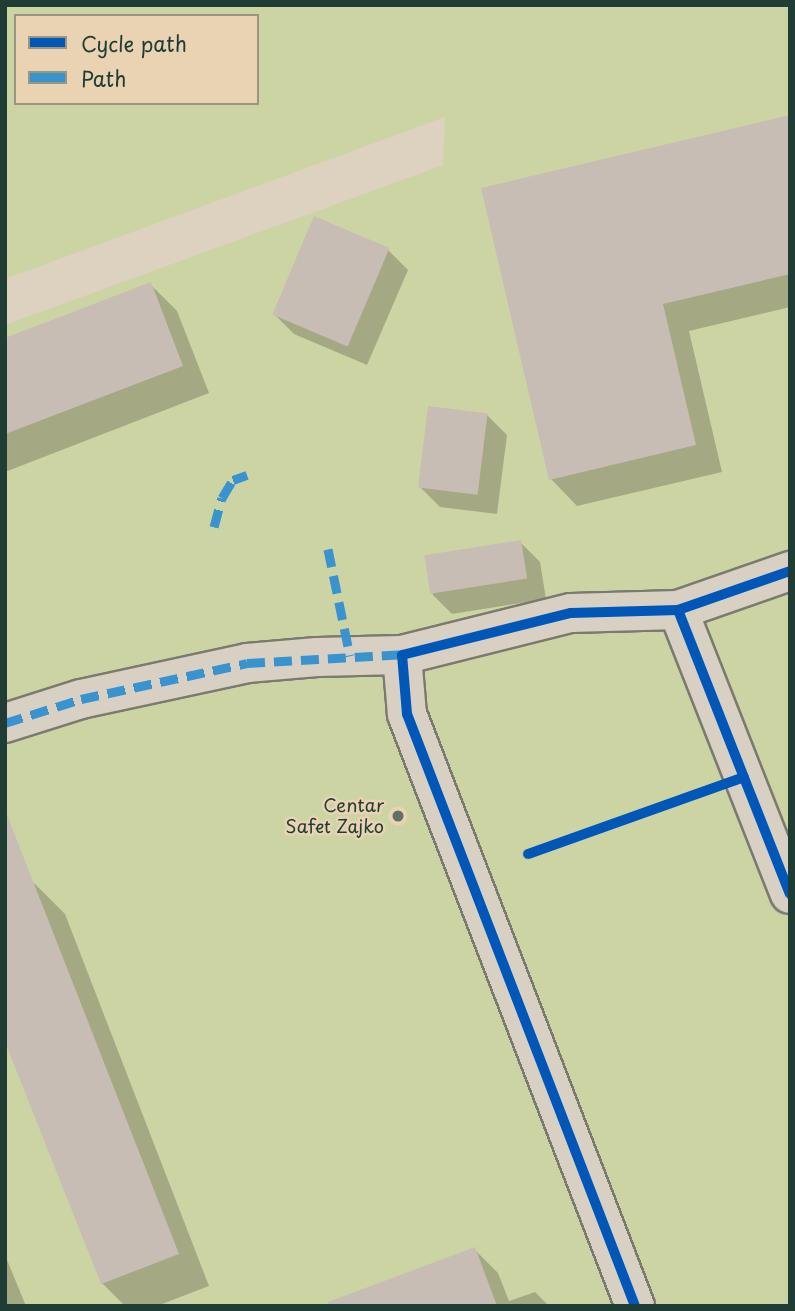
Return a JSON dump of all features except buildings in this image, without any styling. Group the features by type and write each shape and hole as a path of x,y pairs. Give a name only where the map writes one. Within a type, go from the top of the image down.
{"street":[{"path":"5,723 81,699 247,663 317,657 402,655 571,613 678,610 790,571"},
{"path":"678,610 790,894"},
{"path":"402,655 407,714 635,1306"}],"green space":[{"name":"Centar Safet Zajko","path":"5,5 790,5 790,1306 5,1306 5,325 443,165 445,117 5,279"}],"marked path":[{"path":"214,527 222,498 233,480 247,475"},
{"path":"328,549 350,656"},
{"path":"5,723 81,699 247,663 407,654"}],"cycle path":[{"path":"635,1306 407,714 402,655 571,613 678,610 790,571"},
{"path":"678,610 790,894"},
{"path":"528,854 744,777"}],"place":[{"name":"Centar Safet Zajko","path":"398,816"}]}
